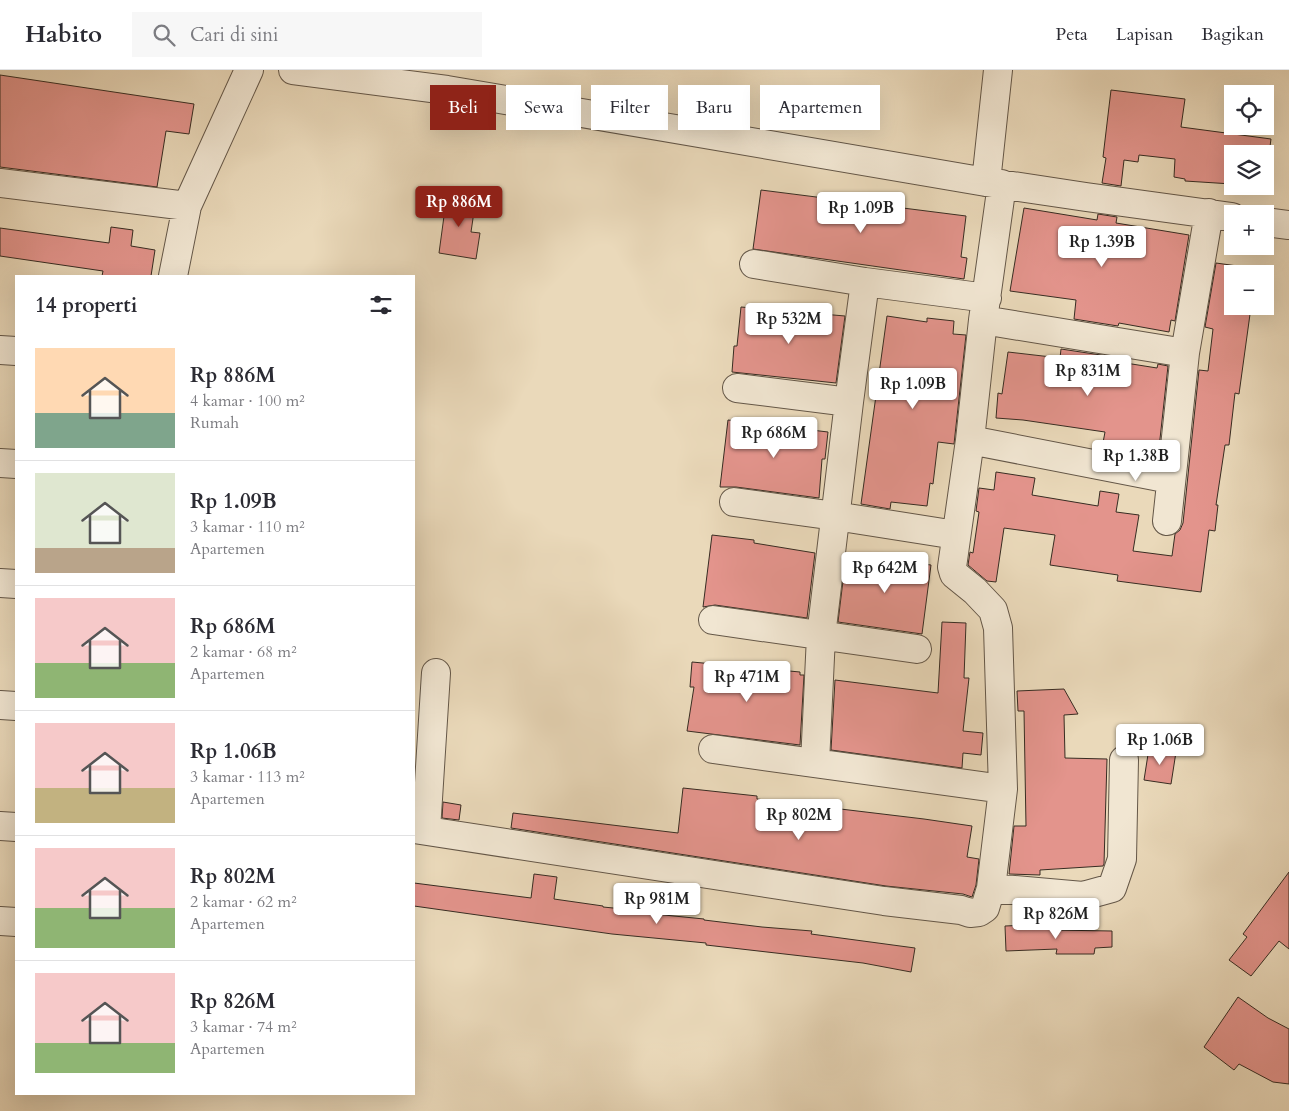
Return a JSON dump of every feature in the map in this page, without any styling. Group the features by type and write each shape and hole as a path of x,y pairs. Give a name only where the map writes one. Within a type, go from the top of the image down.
{"street":[{"path":"173,275 187,206 249,70"},
{"path":"293,70 448,80 994,183 1221,215 1185,353 1167,521"},
{"path":"436,673 420,830 694,873 884,901 961,910 970,913 979,912 985,908 991,888 1003,789 998,628 993,610 975,591 954,574 952,567 970,440 985,309 994,183 998,70"},
{"path":"0,183 187,206"},
{"path":"1274,223 1289,225"},
{"path":"754,264 865,282 1185,353"},
{"path":"815,763 821,636 865,282"},
{"path":"0,350 15,351"},
{"path":"737,388 849,402"},
{"path":"970,440 1170,479"},
{"path":"0,463 15,464"},
{"path":"734,502 956,535"},
{"path":"0,583 15,584"},
{"path":"713,620 917,649"},
{"path":"0,705 15,706"},
{"path":"713,749 1003,789"},
{"path":"991,888 1083,896 1112,888 1122,859 1124,760"},
{"path":"0,826 15,827"},
{"path":"0,921 15,922"}],"building":[{"path":"0,75 194,104 189,134 166,131 157,187 0,167"},
{"path":"1111,90 1185,99 1181,127 1224,133 1224,135 1271,139 1270,145 1224,145 1224,183 1185,181 1185,179 1174,177 1175,159 1139,155 1138,162 1124,160 1121,186 1102,183 1106,158 1103,157"},
{"path":"761,190 966,216 961,257 967,258 964,279 753,249"},
{"path":"447,194 476,198 471,232 480,233 476,259 439,253"},
{"path":"1024,208 1097,220 1098,214 1117,217 1116,223 1189,235 1175,321 1171,320 1169,332 1119,323 1118,326 1074,319 1076,300 1010,291"},
{"path":"111,227 133,230 131,246 155,250 151,275 102,275 103,271 0,256 0,228 109,243"},
{"path":"1216,263 1230,265 1224,265 1224,315 1250,315 1239,394 1235,393 1229,445 1225,445 1216,505 1218,505 1215,531 1209,530 1201,592 1117,581 1118,575 1050,565 1055,535 1004,528 996,582 987,581 968,565 970,552 973,553 979,512 976,511 979,488 994,490 996,472 1035,478 1032,495 1098,506 1100,491 1119,494 1116,512 1139,515 1133,551 1172,556 1175,534 1180,530 1183,523 1199,370 1208,371 1213,329 1205,327"},
{"path":"741,307 845,316 836,383 732,372 734,346 737,346"},
{"path":"887,316 927,322 927,318 954,321 953,334 966,335 954,444 938,442 933,484 930,483 927,506 891,502 890,509 861,504"},
{"path":"1061,349 1114,357 1113,361 1157,368 1158,364 1168,366 1158,457 1102,448 1105,432 996,418 998,393 1002,394 1008,352 1060,358"},
{"path":"728,420 828,432 825,459 822,459 819,498 736,487 720,487"},
{"path":"712,535 754,540 754,543 815,553 807,618 715,605 703,607"},
{"path":"846,556 931,565 922,634 838,622"},
{"path":"942,622 966,623 964,678 969,678 963,731 983,733 981,755 963,753 962,768 831,750 835,680 938,693"},
{"path":"692,662 800,672 800,675 804,675 800,745 687,731 694,687 690,687"},
{"path":"1064,689 1078,714 1064,715 1065,758 1107,759 1104,864 1103,866 1040,870 1040,875 1009,874 1014,826 1026,826 1024,711 1018,711 1017,691"},
{"path":"1149,748 1176,752 1171,784 1144,780"},
{"path":"683,788 757,796 757,799 972,826 967,857 979,859 976,885 972,897 963,894 886,886 511,828 513,813 678,833"},
{"path":"443,802 461,805 459,820 442,818"},
{"path":"1289,872 1289,949 1279,941 1251,976 1229,960 1247,937 1243,934"},
{"path":"534,874 557,877 554,899 603,907 654,912 654,914 812,931 811,934 915,948 911,972 863,963 706,945 706,943 612,934 415,906 415,883 531,898"},
{"path":"1051,924 1051,930 1112,931 1112,947 1095,948 1094,954 1056,954 1057,949 1006,951 1005,926"},
{"path":"1238,997 1268,1018 1289,1029 1289,1084 1273,1082 1239,1064 1234,1070 1204,1047"}]}
